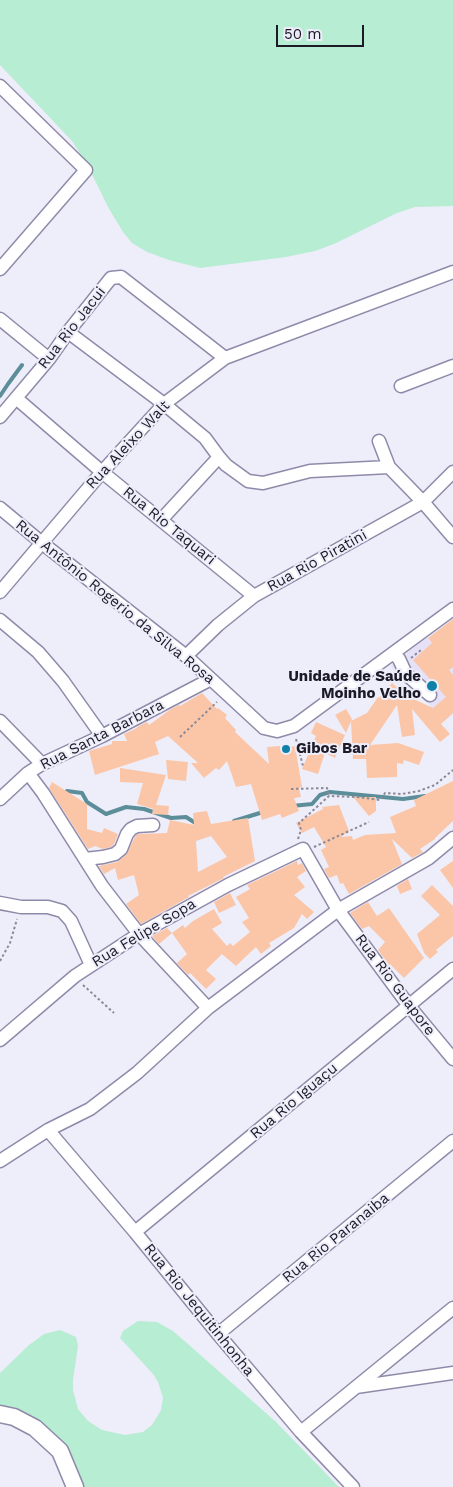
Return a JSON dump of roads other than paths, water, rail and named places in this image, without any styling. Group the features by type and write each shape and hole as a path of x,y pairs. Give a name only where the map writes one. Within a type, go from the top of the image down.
{"main road":[{"path":"0,1414 14,1417 35,1428 60,1451 75,1487"}],"street":[{"path":"0,86 86,170 0,270"},
{"name":"Rua Aleixo Walt","path":"0,592 102,472 164,404 225,358 453,272"},
{"name":"Rua Rio Jacui","path":"0,417 49,359 111,278 122,277 225,358"},
{"path":"0,319 49,359"},
{"path":"68,332 164,404 205,438 219,457 248,481 262,483 310,471 389,467"},
{"path":"401,386 453,366"},
{"name":"Rua Rio Taquari","path":"16,398 102,472 254,596"},
{"path":"379,441 389,467 453,536"},
{"path":"161,520 219,457"},
{"name":"Rua Rio Piratini","path":"186,656 218,625 254,596 423,502 453,472"},
{"name":"Rua Antônio Rogerio da Silva Rosa","path":"0,508 186,656 264,728 277,731 294,726 393,653"},
{"path":"430,695 406,674 400,660 393,653 453,608"},
{"path":"0,620 38,652 63,681 102,736"},
{"name":"Rua Santa Barbara","path":"0,799 28,773 42,764 102,736 211,679"},
{"path":"0,721 42,764"},
{"path":"28,773 43,793 102,886 139,934 208,1008"},
{"path":"84,859 115,854 121,850 131,829 137,826 153,825"},
{"path":"0,1161 48,1130 98,1103 137,1073 208,1008 338,910 429,858 453,838"},
{"name":"Rua Rio Guapore","path":"302,846 338,910 409,1006 453,1059"},
{"name":"Rua Felipe Sopa","path":"0,1040 75,976 139,934 302,846"},
{"path":"0,903 21,907 48,907 62,911 71,921 91,965"},
{"name":"Rua Rio Iguaçu","path":"135,1232 453,969"},
{"name":"Rua Rio Jequitinhonha","path":"48,1130 301,1432 353,1487"},
{"name":"Rua Rio Paranaiba","path":"218,1334 453,1141"},
{"path":"301,1432 453,1308"},
{"path":"356,1387 453,1373"}],"waterway":[{"path":"0,396 22,365"},
{"path":"67,791 82,793 87,802 106,814 126,807 144,809 171,818 186,817 197,824"},
{"path":"292,806 312,804 320,795 330,792 403,799 425,796"},
{"path":"234,821 263,812"}],"place":[{"name":"Unidade de Saúde Moinho Velho","path":"432,686"},
{"name":"Gibos Bar","path":"286,749"}]}
